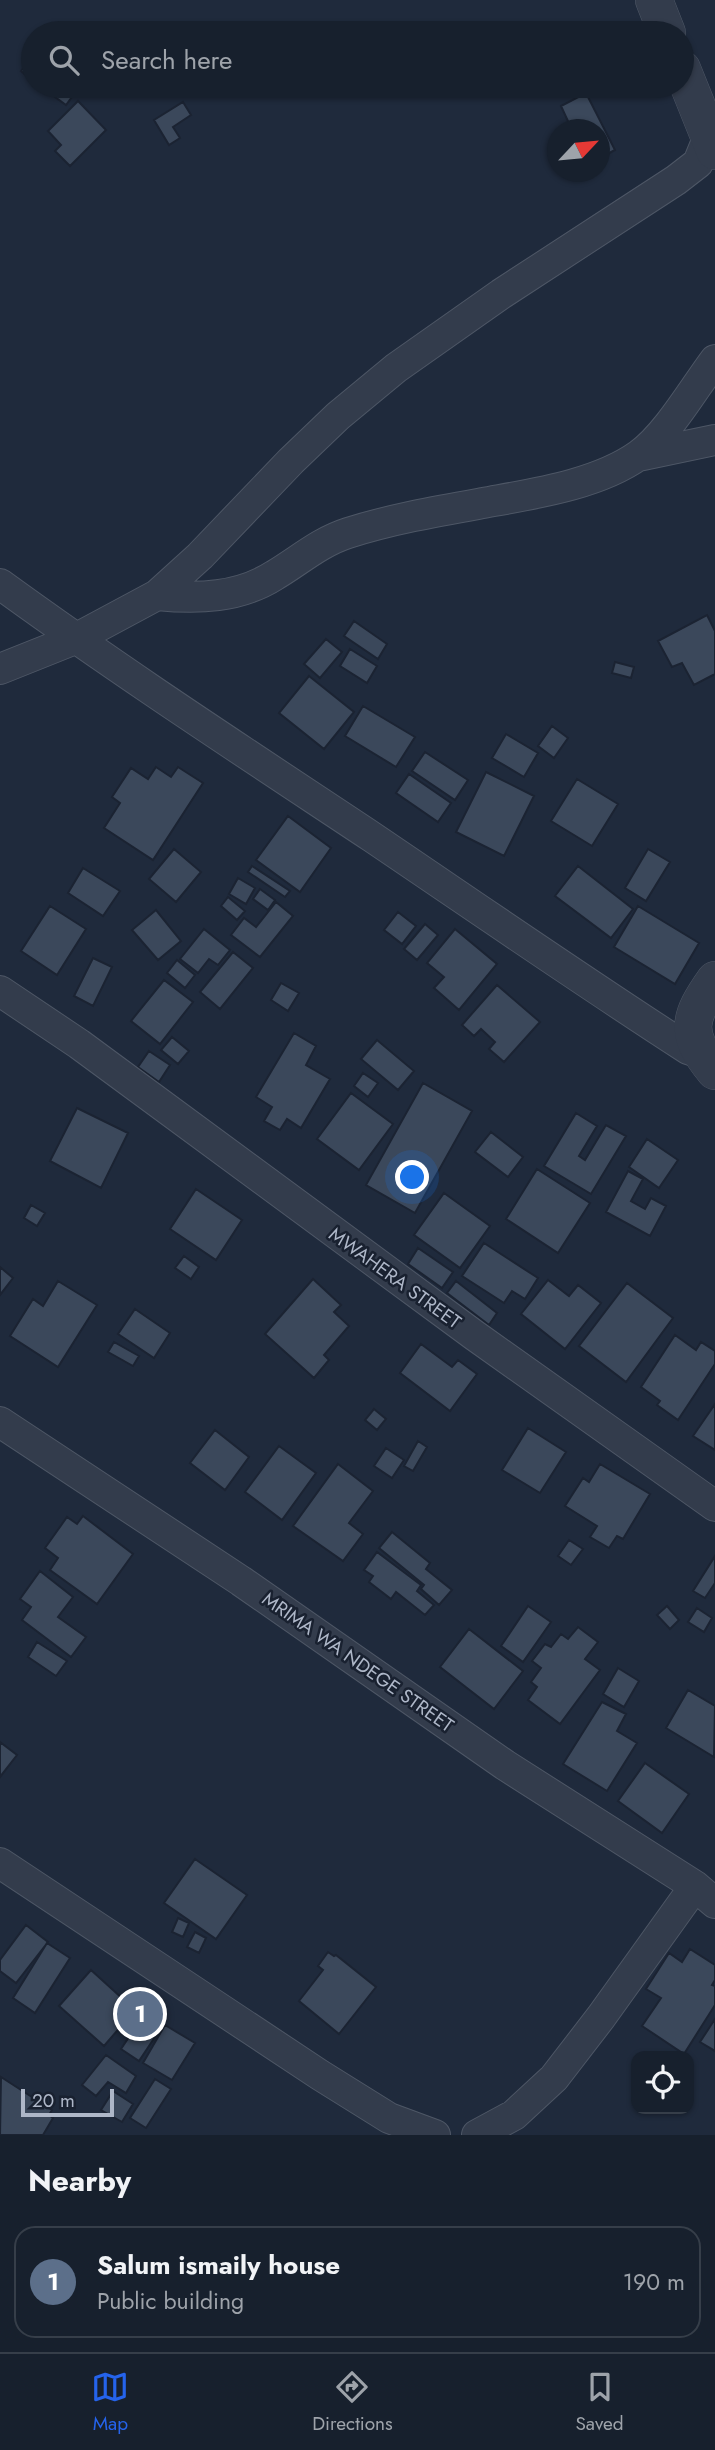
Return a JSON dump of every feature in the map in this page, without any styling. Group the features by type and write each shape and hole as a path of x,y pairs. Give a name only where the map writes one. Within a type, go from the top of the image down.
{"street":[{"path":"654,0 662,21"},
{"path":"0,669 75,639 158,595 200,556 290,461 338,416 396,368 501,294 698,163 712,143 694,98"},
{"path":"638,456 652,444 715,360"},
{"path":"158,595 190,598 223,596 273,577 320,545 348,533 423,514 553,489 578,482 638,456 715,440"},
{"path":"0,584 75,639 498,921 568,972 707,1062"},
{"path":"707,1062 692,1031 693,1020 715,980"},
{"name":"MWAHERA STREET","path":"0,991 79,1044 474,1335 715,1506"},
{"name":"MRIMA WA NDEGE STREET","path":"0,1422 241,1581 505,1765 705,1894"},
{"path":"0,1863 320,2076 390,2118 435,2135"},
{"path":"477,2135 514,2115 554,2078 601,2017 705,1894"}],"building":[{"path":"56,98 71,98 66,105"},
{"path":"576,98 589,98 599,119 567,119 561,106"},
{"path":"78,101 106,130 70,166 55,151 61,145 48,131"},
{"path":"183,102 191,115 173,127 180,138 169,145 154,120"},
{"path":"610,140 615,150 610,153"},
{"path":"707,615 715,631 715,674 694,685 682,663 672,667 658,641"},
{"path":"354,621 387,644 378,659 344,636"},
{"path":"326,639 342,652 320,678 304,664"},
{"path":"350,649 377,666 367,683 340,666"},
{"path":"615,662 634,667 631,678 612,673"},
{"path":"309,676 354,712 324,749 279,713"},
{"path":"363,706 415,737 396,767 345,736"},
{"path":"552,726 568,738 554,758 538,746"},
{"path":"506,734 538,753 524,777 492,758"},
{"path":"425,752 468,780 455,800 412,771"},
{"path":"156,767 171,777 178,767 203,783 153,860 104,828 120,803 112,797 131,768 148,779"},
{"path":"486,772 534,796 504,856 456,832"},
{"path":"409,774 451,803 438,822 396,793"},
{"path":"577,779 618,804 592,846 551,821"},
{"path":"288,816 331,848 300,892 256,860"},
{"path":"174,849 201,872 176,902 149,879"},
{"path":"648,849 670,862 646,901 625,888"},
{"path":"252,866 290,891 285,897 248,872"},
{"path":"578,866 633,909 611,938 555,896"},
{"path":"83,868 120,891 103,916 68,893"},
{"path":"238,878 255,888 246,904 229,894"},
{"path":"260,889 275,900 268,910 253,899"},
{"path":"228,897 245,911 237,920 221,906"},
{"path":"276,902 293,916 260,957 231,935 244,918 256,927"},
{"path":"50,906 86,929 57,975 21,951"},
{"path":"638,906 699,943 675,984 614,947"},
{"path":"156,910 181,941 158,960 132,930"},
{"path":"398,912 416,926 402,944 384,930"},
{"path":"425,924 438,935 417,960 404,949"},
{"path":"204,929 230,950 218,965 209,959 198,973 180,959"},
{"path":"455,929 497,964 459,1010 434,988 444,977 427,963"},
{"path":"233,952 253,968 220,1009 200,992"},
{"path":"93,958 112,967 93,1006 74,996"},
{"path":"177,960 195,975 185,988 167,973"},
{"path":"164,980 193,1002 160,1044 131,1021"},
{"path":"281,983 299,993 288,1011 271,1000"},
{"path":"497,985 540,1022 504,1062 489,1049 495,1042 481,1029 474,1036 462,1025"},
{"path":"294,1033 316,1046 306,1065 330,1079 301,1128 287,1119 280,1130 264,1121 272,1107 256,1097"},
{"path":"172,1037 189,1051 178,1064 161,1050"},
{"path":"377,1040 414,1071 398,1090 361,1059"},
{"path":"149,1051 170,1065 159,1082 138,1067"},
{"path":"363,1073 378,1083 368,1097 354,1086"},
{"path":"423,1083 472,1111 415,1213 366,1185"},
{"path":"351,1093 393,1124 359,1170 317,1139"},
{"path":"77,1108 128,1133 101,1188 50,1161"},
{"path":"576,1113 597,1126 579,1156 585,1160 606,1125 626,1136 591,1194 544,1166"},
{"path":"491,1132 523,1157 508,1177 475,1152"},
{"path":"647,1139 678,1160 659,1188 629,1167"},
{"path":"537,1169 590,1203 558,1253 506,1219"},
{"path":"628,1171 643,1179 631,1201 645,1209 651,1198 666,1206 650,1236 606,1212"},
{"path":"196,1189 242,1220 216,1260 170,1229"},
{"path":"444,1193 490,1226 460,1268 414,1235"},
{"path":"31,1205 45,1213 37,1226 24,1218"},
{"path":"484,1243 538,1278 525,1299 512,1291 504,1303 462,1276"},
{"path":"418,1248 453,1272 442,1288 408,1264"},
{"path":"184,1256 199,1267 191,1279 175,1268"},
{"path":"0,1267 13,1278 0,1295"},
{"path":"313,1279 341,1305 334,1312 349,1326 324,1355 329,1360 314,1378 265,1334"},
{"path":"548,1280 569,1296 578,1285 601,1303 565,1349 521,1314"},
{"path":"58,1281 97,1305 58,1367 10,1336 33,1299 43,1306"},
{"path":"456,1281 497,1313 489,1325 447,1293"},
{"path":"627,1283 673,1318 626,1382 579,1346"},
{"path":"135,1309 170,1333 154,1358 118,1334"},
{"path":"675,1335 696,1350 701,1342 715,1351 715,1364 678,1420 657,1405 660,1401 641,1387"},
{"path":"114,1342 139,1356 133,1366 108,1352"},
{"path":"421,1344 452,1367 458,1360 477,1374 450,1411 400,1373"},
{"path":"715,1404 715,1450 693,1436"},
{"path":"374,1409 386,1419 377,1430 365,1420"},
{"path":"528,1428 566,1452 540,1493 502,1470"},
{"path":"215,1430 249,1457 225,1490 190,1463"},
{"path":"418,1441 427,1447 413,1471 404,1466"},
{"path":"279,1446 316,1473 282,1520 245,1492"},
{"path":"386,1448 404,1460 392,1478 374,1466"},
{"path":"338,1464 373,1491 349,1523 363,1534 343,1561 293,1526"},
{"path":"600,1464 650,1494 623,1539 617,1536 609,1548 590,1537 597,1526 565,1506 583,1478 589,1482"},
{"path":"83,1516 133,1554 97,1604 50,1570 58,1558 45,1548 67,1517 77,1524"},
{"path":"392,1532 430,1563 426,1569 452,1590 439,1605 421,1589 424,1585 379,1548"},
{"path":"569,1540 583,1549 571,1565 558,1556"},
{"path":"377,1552 421,1585 417,1591 434,1605 425,1615 396,1592 391,1599 369,1582 373,1576 364,1570"},
{"path":"715,1556 715,1583 705,1598 693,1591"},
{"path":"40,1571 73,1597 58,1617 86,1637 71,1657 22,1620 31,1607 20,1599"},
{"path":"528,1606 551,1622 523,1662 501,1646"},
{"path":"667,1606 679,1620 670,1629 657,1615"},
{"path":"697,1608 712,1618 704,1632 688,1622"},
{"path":"578,1627 598,1642 585,1659 600,1670 560,1724 528,1700 537,1687 531,1682 541,1668 532,1661 545,1644 551,1647 561,1634 568,1639"},
{"path":"469,1629 523,1671 494,1709 440,1667"},
{"path":"37,1642 67,1661 56,1676 28,1657"},
{"path":"618,1668 639,1681 624,1707 603,1694"},
{"path":"688,1690 715,1706 714,1757 666,1728"},
{"path":"602,1702 626,1714 617,1731 637,1743 607,1791 563,1764"},
{"path":"0,1742 17,1755 0,1777"},
{"path":"645,1763 689,1794 662,1833 618,1801"},
{"path":"195,1859 247,1895 216,1939 164,1903"},
{"path":"178,1918 189,1923 183,1937 172,1932"},
{"path":"26,1925 48,1942 16,1983 0,1971 0,1960"},
{"path":"195,1932 206,1938 199,1953 187,1947"},
{"path":"47,1943 70,1958 35,2013 13,1998"},
{"path":"690,1949 715,1965 715,1980 712,1985 715,1986 715,2005 686,2051 680,2051 642,2026 661,1998 646,1989 669,1953 682,1962"},
{"path":"328,1952 336,1955 376,1987 339,2034 299,2001 323,1970 318,1966"},
{"path":"91,1970 135,2010 104,2046 59,2006"},
{"path":"143,2016 161,2028 139,2061 121,2049"},
{"path":"715,2019 715,2051 700,2042"},
{"path":"165,2025 195,2043 172,2080 143,2063"},
{"path":"106,2055 136,2076 126,2093 108,2082 96,2096 82,2085"},
{"path":"1,2077 52,2110 49,2115 53,2118 43,2135 0,2135"},
{"path":"155,2079 171,2089 146,2128 130,2118"},
{"path":"113,2091 133,2104 122,2122 101,2110"}],"place":[{"name":"Salum ismaily house","path":"140,2014"}]}
